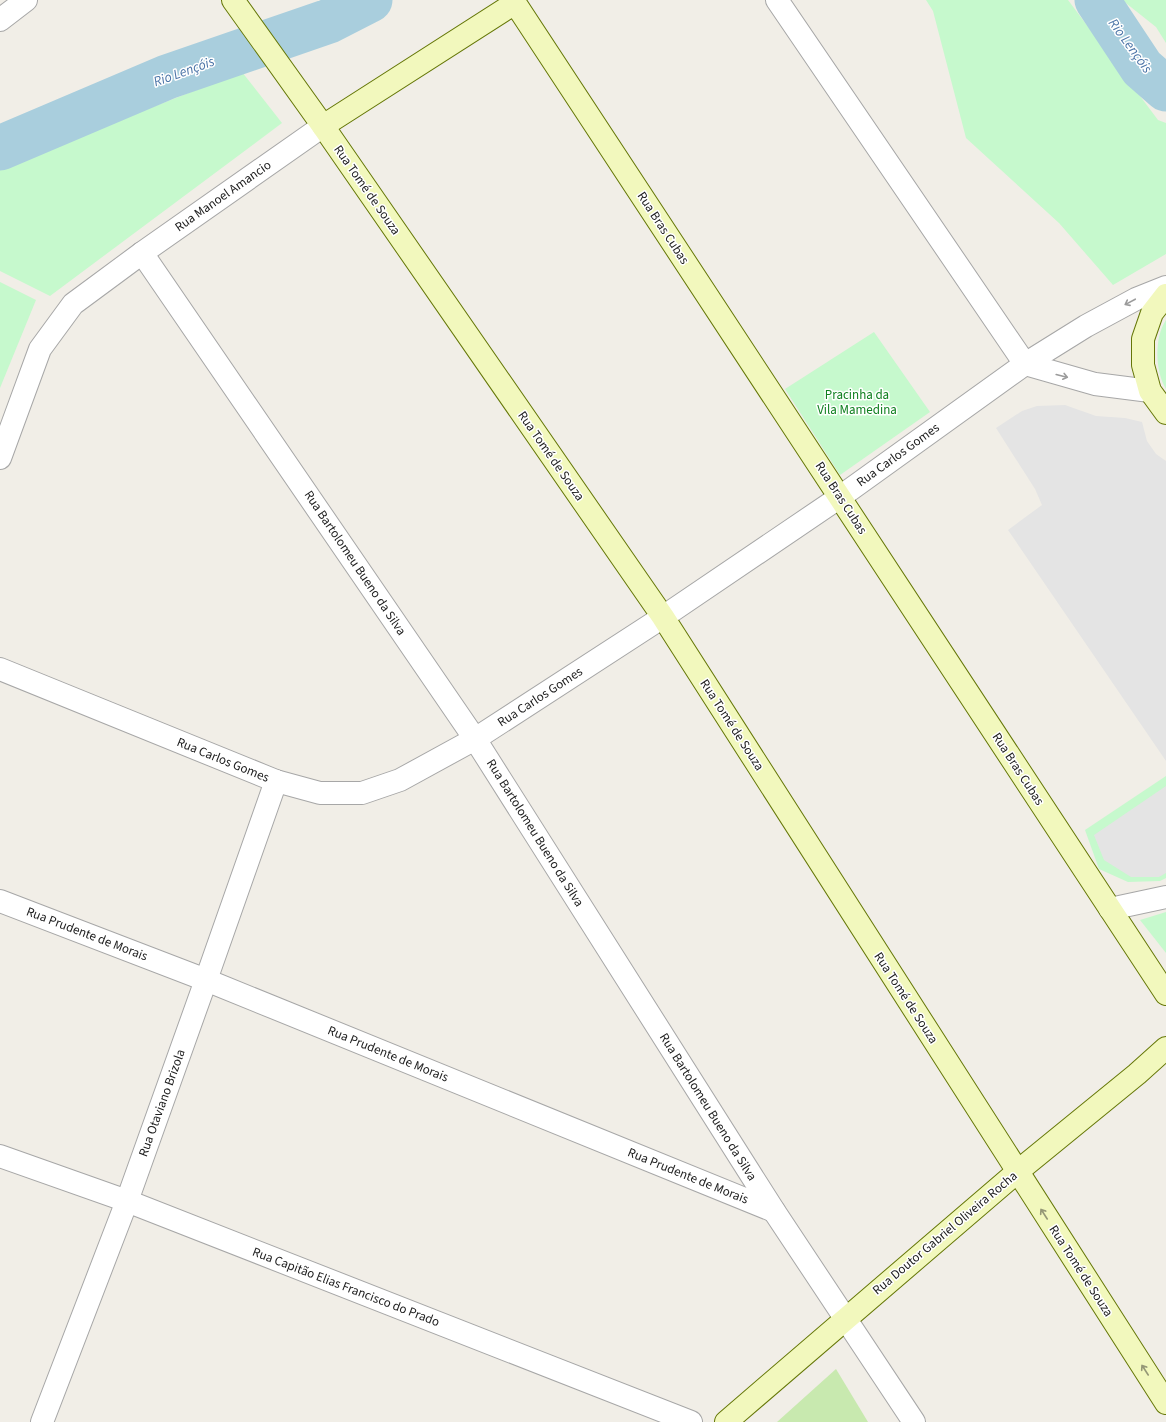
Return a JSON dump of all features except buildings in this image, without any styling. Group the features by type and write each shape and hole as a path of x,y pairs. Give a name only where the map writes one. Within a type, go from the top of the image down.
{"street":[{"path":"0,20 26,0"},
{"name":"Rua Tomé de Souza","path":"233,0 278,61 663,617 1166,1403"},
{"path":"777,0 1025,364 1095,384 1150,391"},
{"name":"Rua Manoel Amancio","path":"0,458 40,349 73,304 142,253 323,126 518,2"},
{"name":"Rua Bras Cubas","path":"518,2 1166,994"},
{"name":"Rua Bartolomeu Bueno da Silva","path":"142,253 475,739 774,1211 914,1422"},
{"name":"Rua Carlos Gomes","path":"0,670 276,781 320,793 362,793 400,780 475,739 663,617 840,497 1025,364 1086,326 1136,299 1166,287"},
{"path":"1166,295 1152,313 1143,339 1143,365 1150,391 1166,413"},
{"name":"Rua Otaviano Brizola","path":"42,1422 127,1201 276,781"},
{"path":"1110,909 1166,897"},
{"name":"Rua Prudente de Morais","path":"0,901 206,980 774,1211"},
{"name":"Rua Doutor Gabriel Oliveira Rocha","path":"726,1422 1017,1172 1137,1074 1166,1048"},
{"name":"Rua Capitão Elias Francisco do Prado","path":"0,1156 127,1201 691,1422"}],"green space":[{"path":"926,0 1068,0 1158,120 1166,123 1166,254 1113,285 1059,223 966,138 933,11"},
{"path":"1122,0 1166,0 1166,43 1156,27"},
{"path":"242,72 282,123 50,296 0,271 0,167"},
{"path":"0,282 36,300 0,388"},
{"path":"1166,320 1166,389 1162,382 1157,354 1159,336"},
{"name":"Pracinha da Vila Mamedina","path":"874,332 930,412 840,475 785,389"},
{"path":"1166,776 1166,878 1160,881 1128,882 1099,869 1085,830"},
{"path":"1166,912 1166,953 1140,920"},
{"path":"836,1369 868,1422 777,1422"}],"shaded area":[{"path":"1065,405 1096,416 1125,418 1142,422 1147,441 1156,454 1166,461 1166,761 1008,530 1042,505 1035,489 996,428 1022,411 1037,406"},
{"path":"1166,786 1166,873 1159,877 1131,877 1104,860 1094,835"}],"waterway":[{"name":"Rio Lençóis","path":"0,148 167,77 329,21 370,0"},
{"name":"Rio Lençóis","path":"1097,0 1142,68 1166,89"}]}
